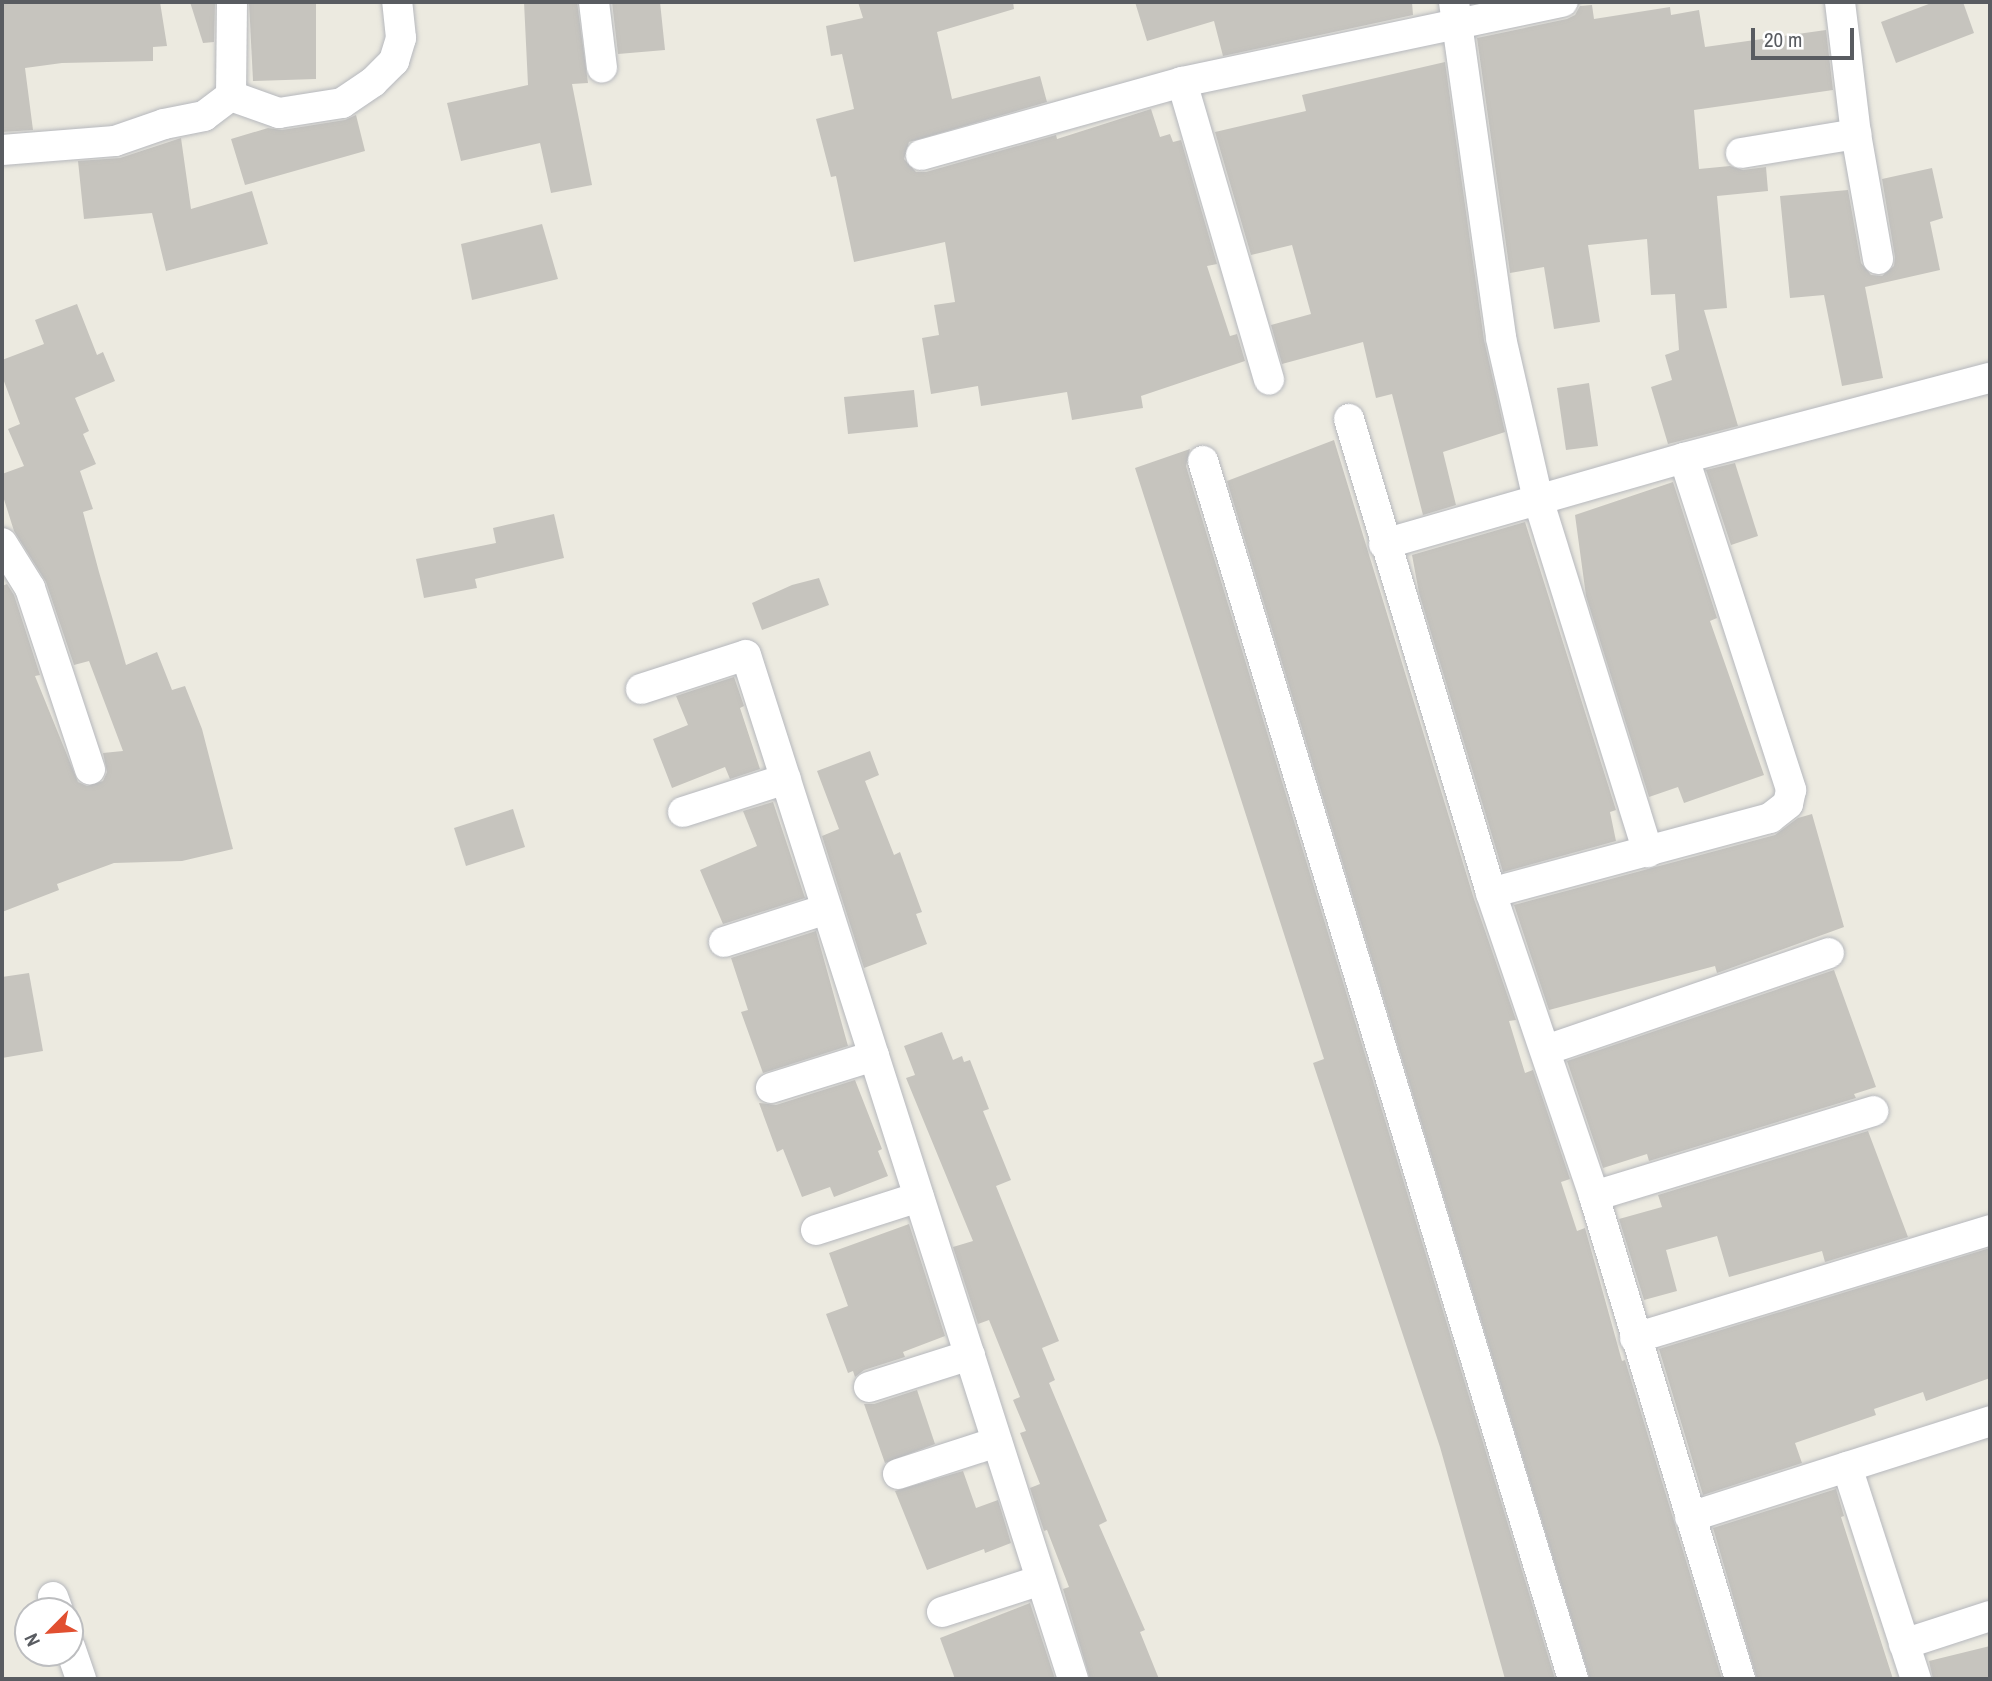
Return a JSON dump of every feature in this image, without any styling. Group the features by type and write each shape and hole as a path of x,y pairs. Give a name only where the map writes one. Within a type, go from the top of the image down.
{"street":[{"path":"231,96 232,2"},
{"path":"231,96 279,113 342,103 373,82 394,61 401,38 397,2"},
{"path":"594,2 602,68"},
{"path":"921,155 1182,82 1457,13 1563,2"},
{"path":"1840,2 1856,134 1878,259"},
{"path":"1457,13 1501,338 1538,499 1648,852"},
{"path":"1182,82 1269,380"},
{"path":"2,150 116,141 164,124 204,116 231,96"},
{"path":"1741,153 1856,134"},
{"path":"1384,544 1684,458 1990,378"},
{"path":"1349,419 1384,544 1491,893 1594,1196 1740,1679"},
{"path":"1491,893 1770,818 1788,804 1791,790 1684,458"},
{"path":"1203,461 1573,1679"},
{"path":"2,542 30,588 90,769"},
{"path":"641,689 746,655 1073,1679"},
{"path":"683,812 786,779"},
{"path":"724,942 827,909"},
{"path":"1546,1050 1829,953"},
{"path":"771,1088 874,1056"},
{"path":"1594,1196 1873,1111"},
{"path":"816,1230 919,1197"},
{"path":"1635,1338 1990,1230"},
{"path":"869,1387 970,1355"},
{"path":"1689,1517 1990,1421"},
{"path":"898,1474 998,1442"},
{"path":"1847,1467 1916,1679"},
{"path":"942,1612 1041,1580"},
{"path":"1904,1644 1990,1616"}],"building":[{"path":"2,2 160,2 167,46 153,47 153,61 62,63 25,68 33,130 2,132"},
{"path":"190,2 215,2 214,42 203,43"},
{"path":"249,2 316,2 316,79 253,81"},
{"path":"524,2 577,2 588,83 572,84 592,185 551,193 540,143 461,161 447,103 528,85"},
{"path":"612,2 660,2 665,50 618,54"},
{"path":"858,2 1013,2 1014,9 937,32 952,99 1040,76 1047,102 909,142 904,159 916,172 926,172 1056,135 1057,139 1151,109 1160,137 1170,134 1173,142 1181,140 1217,264 1207,266 1230,336 1237,334 1245,361 1141,396 1143,408 1072,420 1067,392 981,406 978,386 931,394 922,338 939,335 934,305 955,302 945,242 854,262 836,176 831,177 816,119 854,109 842,54 831,56 826,26 863,18"},
{"path":"1135,2 1412,2 1413,15 1223,56 1214,21 1147,41"},
{"path":"1934,2 1963,2 1974,33 1896,63 1881,22"},
{"path":"1592,5 1594,19 1670,7 1671,15 1699,10 1705,47 1826,30 1833,90 1694,110 1699,169 1730,166 1743,170 1766,167 1768,191 1717,196 1727,308 1704,310 1738,426 1668,444 1651,387 1672,380 1665,355 1679,350 1675,294 1651,295 1647,239 1588,245 1600,322 1554,329 1544,267 1510,273 1477,38 1567,19 1575,15 1580,6"},
{"path":"1445,62 1484,340 1505,432 1443,452 1456,505 1423,515 1392,394 1376,398 1363,342 1282,364 1271,325 1311,314 1292,245 1251,255 1215,132 1306,111 1302,95"},
{"path":"356,115 365,151 245,185 231,139 268,128 282,130 345,120"},
{"path":"181,138 191,209 252,191 268,244 166,271 152,213 84,219 78,161 120,158"},
{"path":"1932,168 1943,218 1930,222 1940,270 1865,287 1883,378 1842,386 1824,295 1790,298 1780,196 1848,190 1861,263 1871,275 1882,276 1894,266 1895,257 1882,179"},
{"path":"542,224 558,279 472,300 461,244"},
{"path":"77,304 97,355 103,352 115,381 75,398 89,431 83,434 96,464 80,471 93,509 83,512 99,572 126,665 157,652 172,690 185,686 202,729 233,849 182,861 114,863 57,884 59,890 2,912 2,586 7,584 14,595 40,675 35,676 78,782 87,786 103,781 107,772 103,753 123,751 89,661 74,665 46,582 14,531 2,493 2,474 24,466 8,429 20,424 2,376 2,360 44,344 35,320"},
{"path":"1589,383 1598,446 1566,450 1557,388"},
{"path":"914,390 918,427 848,434 844,397"},
{"path":"1334,440 1474,899 1516,1020 1509,1021 1525,1073 1533,1070 1570,1179 1561,1182 1577,1231 1585,1228 1622,1361 1625,1360 1722,1679 1590,1679 1227,481"},
{"path":"1190,449 1186,466 1555,1679 1505,1679 1440,1447 1313,1063 1324,1059 1135,468"},
{"path":"1735,463 1758,536 1731,545 1706,470"},
{"path":"1673,482 1717,618 1710,621 1764,775 1684,803 1678,787 1649,797 1586,596 1575,515"},
{"path":"554,514 564,558 475,579 477,588 424,598 416,559 496,543 493,528"},
{"path":"1525,522 1616,810 1610,812 1616,841 1503,872 1419,593 1412,555"},
{"path":"819,578 829,605 762,630 752,603 792,585"},
{"path":"734,677 744,706 740,708 760,769 730,779 725,767 672,788 653,739 688,725 676,696"},
{"path":"870,751 879,775 865,781 894,855 900,852 922,912 916,914 927,944 864,968 822,836 839,829 817,771"},
{"path":"773,802 805,898 723,924 700,870 757,846 743,811"},
{"path":"513,809 525,847 466,866 454,828"},
{"path":"1812,814 1844,927 1717,973 1715,966 1549,1010 1514,905 1775,835 1798,818"},
{"path":"816,931 848,1046 763,1073 741,1012 748,1010 731,958"},
{"path":"1834,970 1876,1087 1854,1094 1856,1098 1649,1161 1647,1154 1603,1168 1567,1061"},
{"path":"29,973 43,1051 2,1058 2,977"},
{"path":"942,1032 953,1060 962,1056 964,1062 970,1060 989,1109 983,1111 1011,1180 996,1186 1059,1341 1042,1348 1055,1380 1049,1383 1107,1521 1099,1525 1145,1630 1140,1632 1159,1679 1090,1679 1063,1589 1069,1587 1047,1530 1044,1531 1030,1488 1040,1484 1020,1433 1026,1431 1013,1400 1020,1397 989,1320 978,1324 953,1247 973,1241 906,1078 915,1075 904,1046"},
{"path":"855,1080 882,1149 878,1151 888,1176 834,1197 830,1187 802,1197 783,1149 777,1152 759,1103 776,1105"},
{"path":"1868,1131 1908,1237 1825,1262 1822,1251 1729,1277 1717,1236 1666,1250 1677,1291 1644,1300 1619,1219 1662,1207 1658,1195"},
{"path":"909,1224 945,1336 903,1352 905,1357 864,1370 855,1377 853,1371 848,1373 826,1314 848,1306 829,1253"},
{"path":"1990,1248 1990,1378 1926,1401 1923,1392 1874,1409 1876,1415 1795,1443 1802,1463 1703,1495 1659,1349"},
{"path":"917,1390 935,1444 885,1463 864,1404 874,1404"},
{"path":"963,1471 976,1508 998,1500 1011,1543 985,1553 984,1549 927,1570 895,1491"},
{"path":"1836,1489 1844,1516 1841,1517 1893,1679 1757,1679 1713,1528"},
{"path":"1030,1603 1055,1679 955,1679 940,1638"},
{"path":"1990,1646 1990,1679 1933,1679 1929,1661"}]}
